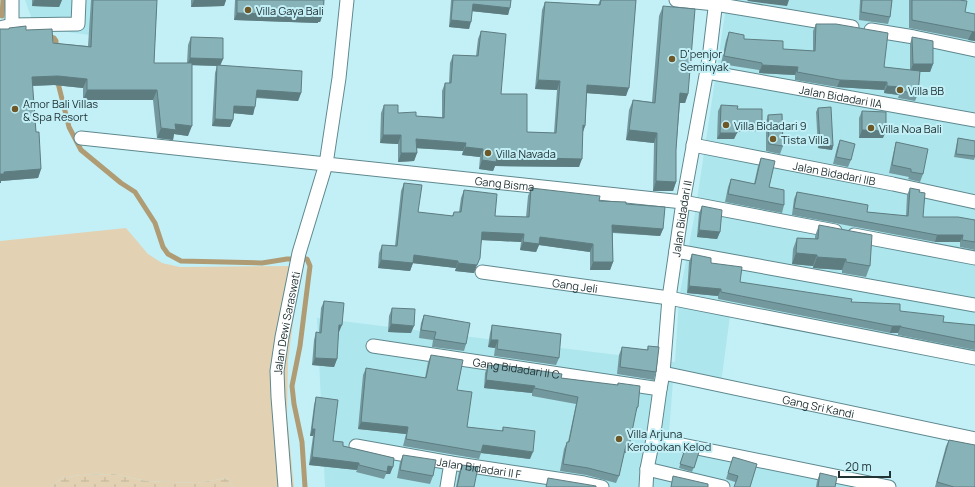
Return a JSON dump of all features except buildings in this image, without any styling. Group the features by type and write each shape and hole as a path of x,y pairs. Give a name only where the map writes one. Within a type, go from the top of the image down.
{"street":[{"path":"12,0 6,26 78,24 80,0"},
{"name":"Jalan Dewi Saraswati","path":"285,487 277,371 282,337 299,253 326,164 339,78 347,0"},
{"path":"676,0 715,2 914,37 975,50"},
{"name":"Jalan Bidadari II","path":"646,487 647,469 663,373 669,298 683,202 707,72 715,2"},
{"name":"Jalan Bidadari IIA","path":"707,72 975,120"},
{"path":"81,138 326,164"},
{"name":"Jalan Bidadari IIB","path":"693,145 893,184 975,202"},
{"name":"Gang Bisma","path":"326,164 683,202 975,258"},
{"path":"676,251 975,305"},
{"name":"Gang Jeli","path":"482,272 669,298 975,358"},
{"name":"Gang Bidadari II C","path":"373,346 660,389"},
{"name":"Gang Sri Kandi","path":"663,373 975,438"},
{"path":"653,439 889,487"},
{"name":"Jalan Bidadari II F","path":"356,446 575,484 602,487"},
{"path":"447,487 451,463"},
{"path":"647,469 722,487"}],"shaded area":[{"path":"25,0 93,0 90,35 35,28"},
{"path":"727,0 975,0 975,360 730,316 720,391 673,381 668,445 879,487 325,487 317,318 675,362 679,298 695,213"}],"green space":[{"path":"126,228 148,254 162,263 180,267 290,266 299,276 288,361 287,415 294,487 233,487 227,478 197,483 146,481 114,474 81,475 62,478 50,487 0,487 0,241"},
{"path":"114,474 146,481 197,483 227,478 233,487 50,487 62,478 81,475"}],"waterway":[{"path":"2,16 3,0"},
{"path":"47,35 54,38 56,41 56,50"},
{"path":"57,79 69,127 81,150 121,183 135,192 155,223 163,247 168,254 181,261 262,263 287,259 307,259 310,266 300,346 292,386 302,442 305,487"}],"place":[{"name":"Villa Gaya Bali","path":"248,10"},
{"name":"D'penjor Seminyak","path":"672,59"},
{"name":"Villa BB","path":"900,90"},
{"name":"Amor Bali Villas & Spa Resort","path":"15,109"},
{"name":"Villa Bidadari 9","path":"726,125"},
{"name":"Villa Noa Bali","path":"871,128"},
{"name":"Tista Villa","path":"773,139"},
{"name":"Villa Navada","path":"488,153"},
{"name":"Villa Arjuna Kerobokan Kelod","path":"619,439"}]}
